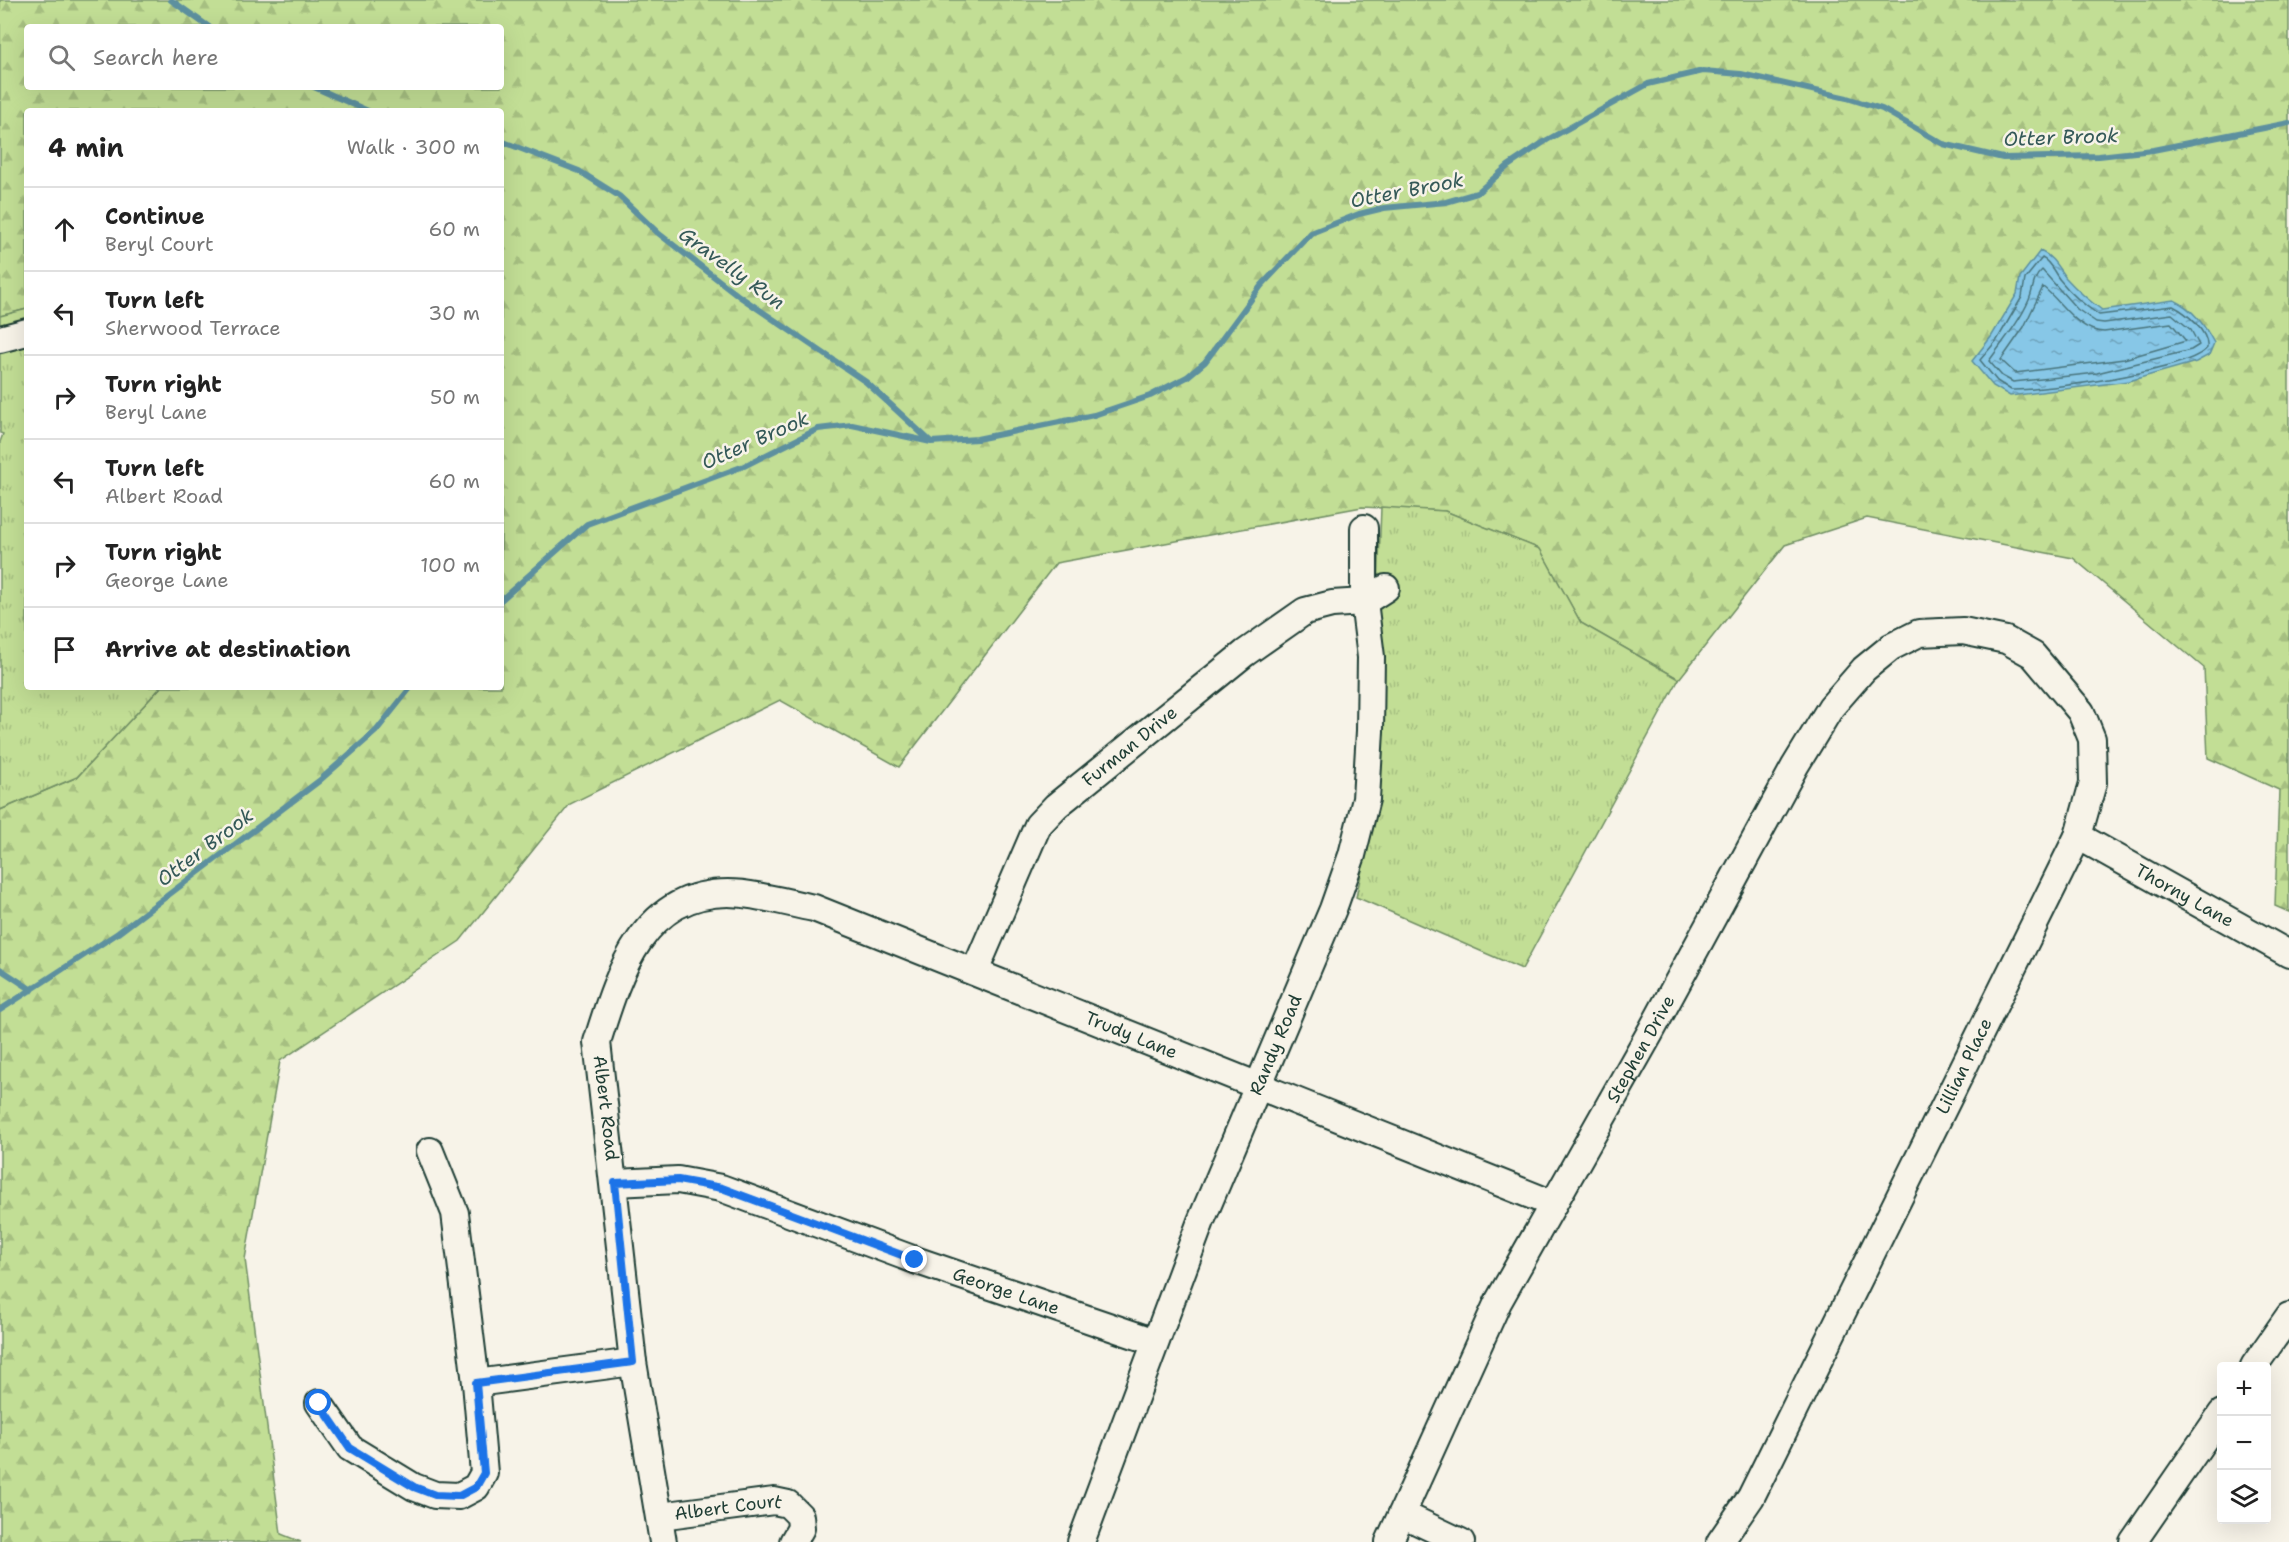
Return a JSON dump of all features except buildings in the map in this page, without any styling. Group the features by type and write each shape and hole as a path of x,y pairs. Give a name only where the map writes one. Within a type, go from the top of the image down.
{"street":[{"path":"0,339 24,333"},
{"name":"Randy Road","path":"1081,1542 1201,1221 1333,909 1352,855 1366,799 1371,657 1364,602 1364,528"},
{"path":"1364,602 1386,588"},
{"name":"Furman Drive","path":"975,971 1038,825 1056,806 1245,653 1305,611 1332,604 1364,602"},
{"name":"Lillian Place","path":"1720,1542 1751,1497 2078,836 2093,783 2092,739 2080,712 2033,655 2006,640 1963,631"},
{"name":"Stephen Drive","path":"1389,1542 1498,1302 1795,766 1831,707 1864,669 1891,647 1919,633 1963,631"},
{"name":"Thorny Lane","path":"2078,836 2289,954"},
{"name":"Trudy Lane","path":"703,897 728,893 814,908 1553,1204"},
{"name":"Albert Road","path":"663,1542 633,1362 615,1183 597,1042 612,993 630,952 650,924 690,898 703,897"},
{"path":"319,1403 350,1448 414,1487 435,1495 459,1496 476,1487 484,1473 476,1383 455,1213 430,1151"},
{"name":"George Lane","path":"615,1183 678,1180 722,1188 915,1260 1155,1342"},
{"path":"2257,1362 2289,1316"},
{"path":"476,1383 633,1362"},
{"path":"2133,1542 2220,1416"},
{"name":"Albert Court","path":"660,1516 774,1501 788,1504 800,1516 801,1528 793,1542"},
{"path":"1402,1515 1461,1542"}],"green space":[{"path":"0,0 2289,0 2289,912 2275,906 2279,790 2208,758 2204,668 2073,558 1867,518 1785,545 1679,679 1581,623 1540,549 1445,511 1362,507 1056,563 899,767 780,700 570,804 460,941 280,1061 245,1259 281,1534 301,1542 0,1542 0,810 77,777 158,690 504,690 504,108 24,108 24,310 0,316"},
{"path":"24,310 24,690 158,690 77,777 0,810 0,442 3,434 0,433 0,316"},
{"path":"1381,507 1445,511 1540,549 1581,623 1679,679 1522,969 1356,897 1375,811 1381,756 1378,589"}],"water":[{"path":"2040,251 2052,259 2074,287 2102,310 2174,300 2181,304 2202,323 2214,343 2209,355 2196,362 2129,381 2010,396 1993,386 1972,361 1991,337 2017,294 2020,277"}],"waterway":[{"name":"Gravelly Run","path":"171,0 205,24"},
{"name":"Otter Brook","path":"504,597 587,524 744,466 818,429 852,425 931,442 977,439 1094,415 1150,396 1187,377 1205,362 1261,286 1311,233 1359,214 1384,208 1446,202 1477,193 1508,166 1547,140 1648,84 1703,71 1741,74 1847,98 1882,109 1943,144 2003,158 2099,156 2153,150 2289,123"},
{"name":"Gravelly Run","path":"321,90 361,108"},
{"name":"Gravelly Run","path":"504,142 579,171 619,196 658,233 739,296 866,382 930,441"},
{"name":"Otter Brook","path":"0,1010 118,933 319,781 376,731 409,690"},
{"path":"0,969 32,990"}],"route":[{"path":"319,1403 350,1448 414,1487 435,1495 459,1496 476,1487 484,1473 476,1383 633,1362 615,1183 678,1180 722,1188 915,1260"}]}
